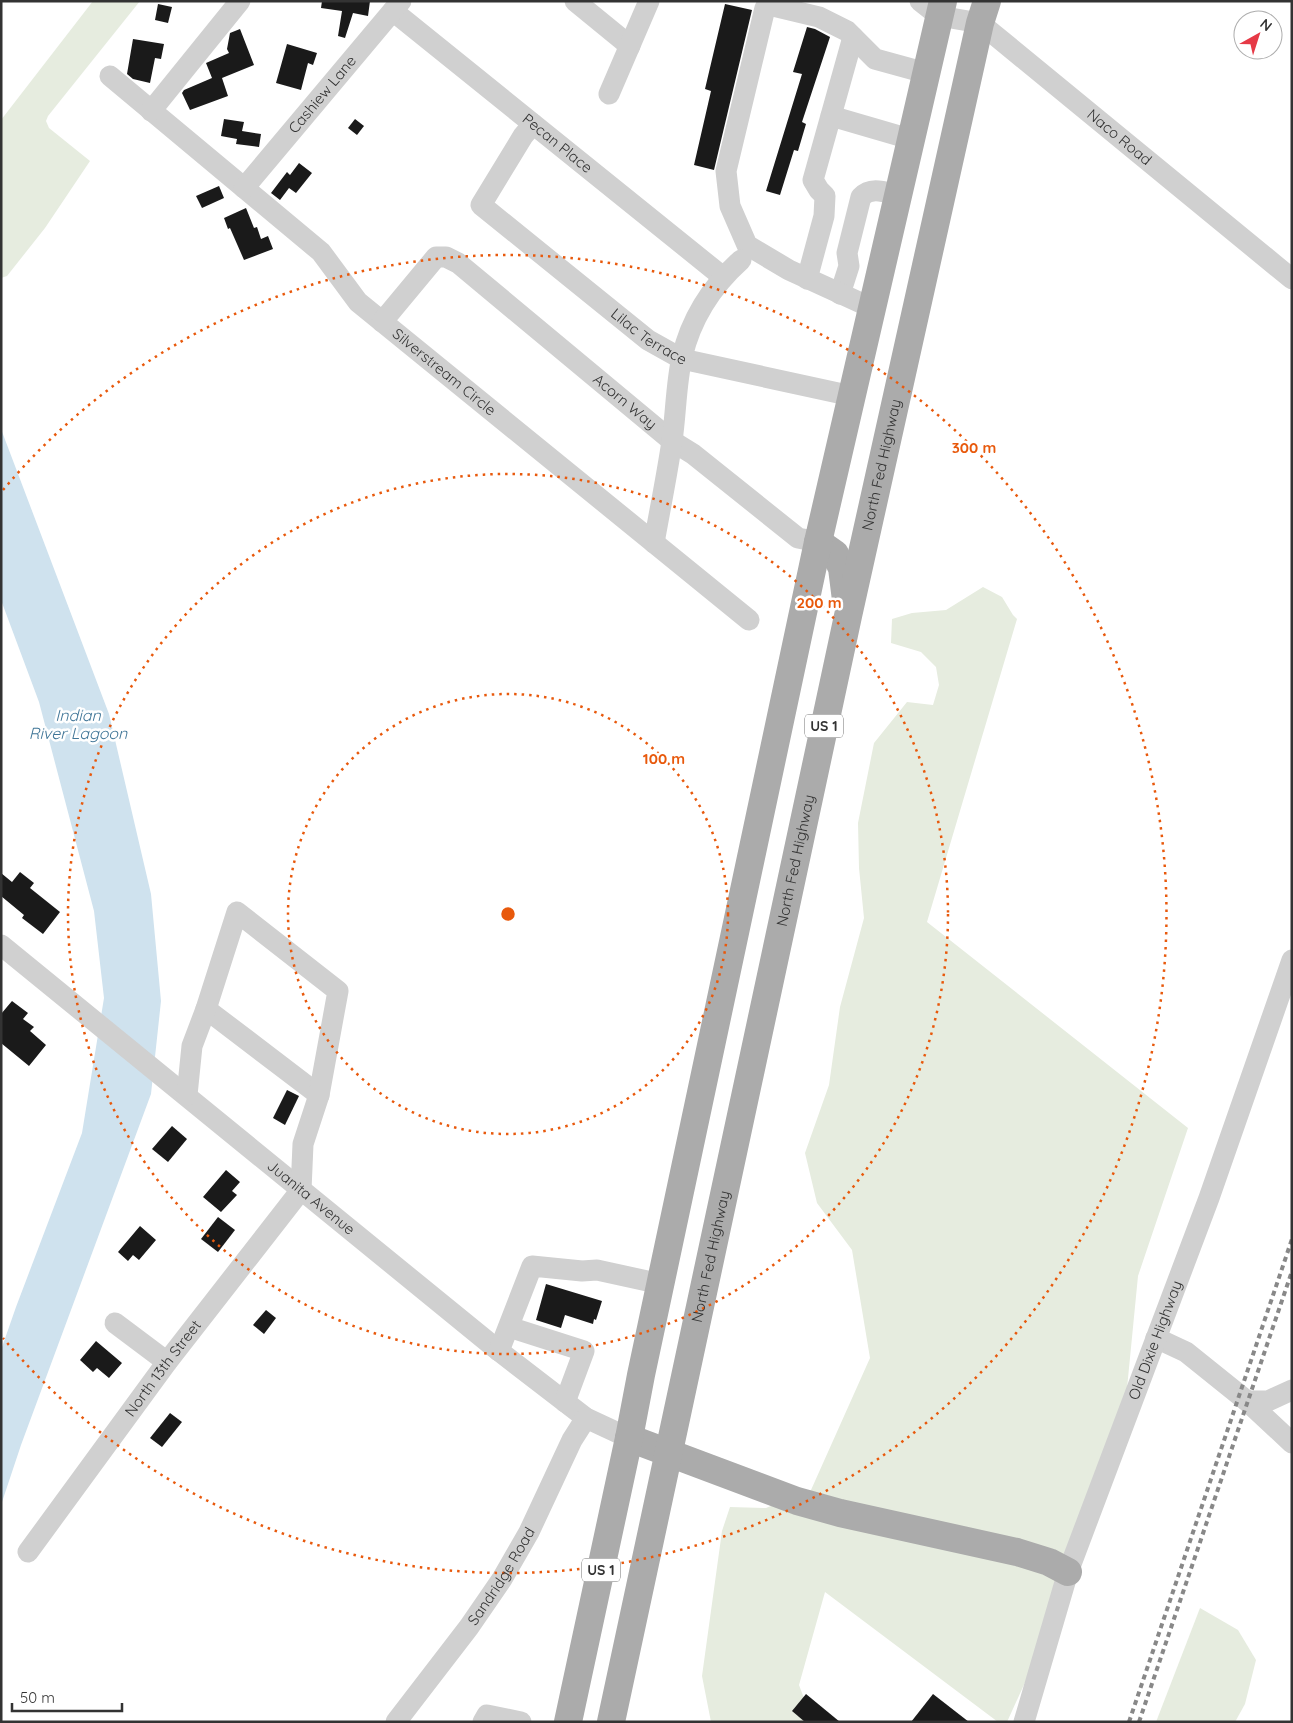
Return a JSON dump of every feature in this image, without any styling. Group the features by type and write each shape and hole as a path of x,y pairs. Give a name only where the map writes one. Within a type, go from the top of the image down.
{"main road":[{"name":"US 1","path":"568,1722 630,1438 818,542 926,73 934,6"},
{"name":"North Fed Highway","path":"611,1722 848,616 984,12"},
{"path":"818,542 835,554 842,568 848,616"},
{"path":"630,1438 797,1501 840,1513 1017,1552 1049,1562 1068,1572"}],"street":[{"path":"151,111 240,1"},
{"path":"575,1 630,46"},
{"path":"609,94 649,1"},
{"name":"Pecan Place","path":"397,6 533,124 723,277"},
{"name":"Cashiew Lane","path":"244,188 397,6"},
{"path":"872,308 789,270 747,245 730,206 726,171 765,8 773,6 819,17 847,31 875,59 926,73"},
{"name":"Naco Road","path":"934,6 984,12 1292,279"},
{"path":"807,279 824,216 825,196 813,180 853,37"},
{"name":"Silverstream Circle","path":"110,76 321,252 358,302 749,620"},
{"path":"830,116 910,140"},
{"name":"Lilac Terrace","path":"533,124 523,136 481,205 648,340 682,359 852,396"},
{"path":"840,294 849,266 847,253 861,197 865,192 873,190 898,195"},
{"name":"Acorn Way","path":"382,322 436,257 446,258 458,263 672,441 693,454 798,538 818,542"},
{"path":"654,543 672,441 682,359 688,337 712,291 723,277 741,260"},
{"path":"186,1095 192,1046 237,912 338,991 319,1095 303,1144 301,1190"},
{"name":"Juanita Avenue","path":"1,945 499,1351 586,1418 630,1438"},
{"name":"Old Dixie Highway","path":"1024,1722 1068,1572 1210,1198 1292,960"},
{"path":"206,1009 319,1095"},
{"name":"North 13th Street","path":"28,1552 167,1362 301,1190"},
{"path":"499,1351 532,1266 582,1271 597,1270 661,1284"},
{"path":"115,1323 167,1362"},
{"path":"509,1327 584,1351 565,1402"},
{"path":"1156,1338 1186,1352 1247,1402 1292,1443"},
{"path":"1247,1402 1268,1401 1292,1390"},
{"name":"Sandridge Road","path":"396,1722 469,1627 502,1579 529,1532 572,1440 586,1418"},
{"path":"483,1722 487,1715 521,1722"}],"shaded area":[{"path":"93,1 140,1 48,116 46,121 49,128 90,161 45,228 7,276 1,278 1,120"},
{"path":"983,587 1002,597 1017,619 927,922 1188,1128 1138,1276 1124,1419 1077,1568 1007,1722 998,1722 825,1592 799,1685 813,1722 711,1722 702,1676 722,1531 730,1507 766,1508 811,1490 870,1358 852,1250 817,1203 805,1153 829,1085 840,1007 864,918 859,868 858,823 874,743 907,702 933,705 939,685 936,667 921,652 891,643 892,619 912,613 946,610"},
{"path":"1200,1608 1238,1630 1256,1660 1245,1704 1235,1722 1156,1722"}],"water":[{"name":"Indian River Lagoon","path":"1,429 109,714 151,894 161,1001 151,1094 21,1445 1,1505 1,1350 82,1133 104,998 94,911 39,702 1,600"}],"building":[{"path":"322,1 370,1 368,16 353,13 345,38 338,36 342,11 321,8"},
{"path":"158,4 172,7 168,23 155,20"},
{"path":"725,4 752,10 714,170 694,165 711,91 705,89"},
{"path":"807,27 830,37 802,122 806,124 798,151 794,150 780,195 766,191 802,74 793,72"},
{"path":"240,29 254,65 222,78 228,96 190,110 182,93 184,90 212,78 206,63 229,53 227,49 230,33"},
{"path":"133,39 164,44 161,59 155,58 150,83 133,79 127,74"},
{"path":"287,44 317,53 313,65 308,63 301,90 276,83"},
{"path":"224,119 244,122 242,131 261,134 259,147 236,144 237,139 221,136"},
{"path":"355,119 364,126 357,135 348,128"},
{"path":"299,163 312,173 296,193 289,188 280,200 271,193 287,172 290,175"},
{"path":"219,186 224,198 202,208 196,196"},
{"path":"246,208 254,228 257,227 261,239 268,236 273,249 244,260 224,218"},
{"path":"20,872 34,883 30,888 60,912 43,934 22,918 24,915 1,896 1,873 12,882"},
{"path":"12,1001 28,1013 23,1019 34,1027 30,1031 46,1045 29,1066 1,1043 1,1014"},
{"path":"287,1090 299,1096 285,1125 273,1118"},
{"path":"172,1126 187,1139 168,1162 152,1149"},
{"path":"226,1170 240,1182 232,1191 237,1195 221,1212 203,1197"},
{"path":"218,1217 235,1230 218,1252 201,1239"},
{"path":"140,1226 156,1240 139,1260 133,1255 128,1261 118,1252"},
{"path":"546,1284 602,1301 593,1324 565,1315 561,1328 536,1320"},
{"path":"266,1310 276,1318 264,1334 253,1325"},
{"path":"96,1341 122,1363 109,1378 97,1368 93,1372 80,1360"},
{"path":"170,1413 182,1422 162,1447 150,1438"},
{"path":"806,1694 840,1722 805,1722 792,1711"},
{"path":"933,1694 969,1722 911,1722"}],"railway":[{"path":"1129,1722 1292,1239"},
{"path":"1139,1722 1292,1271"}]}
